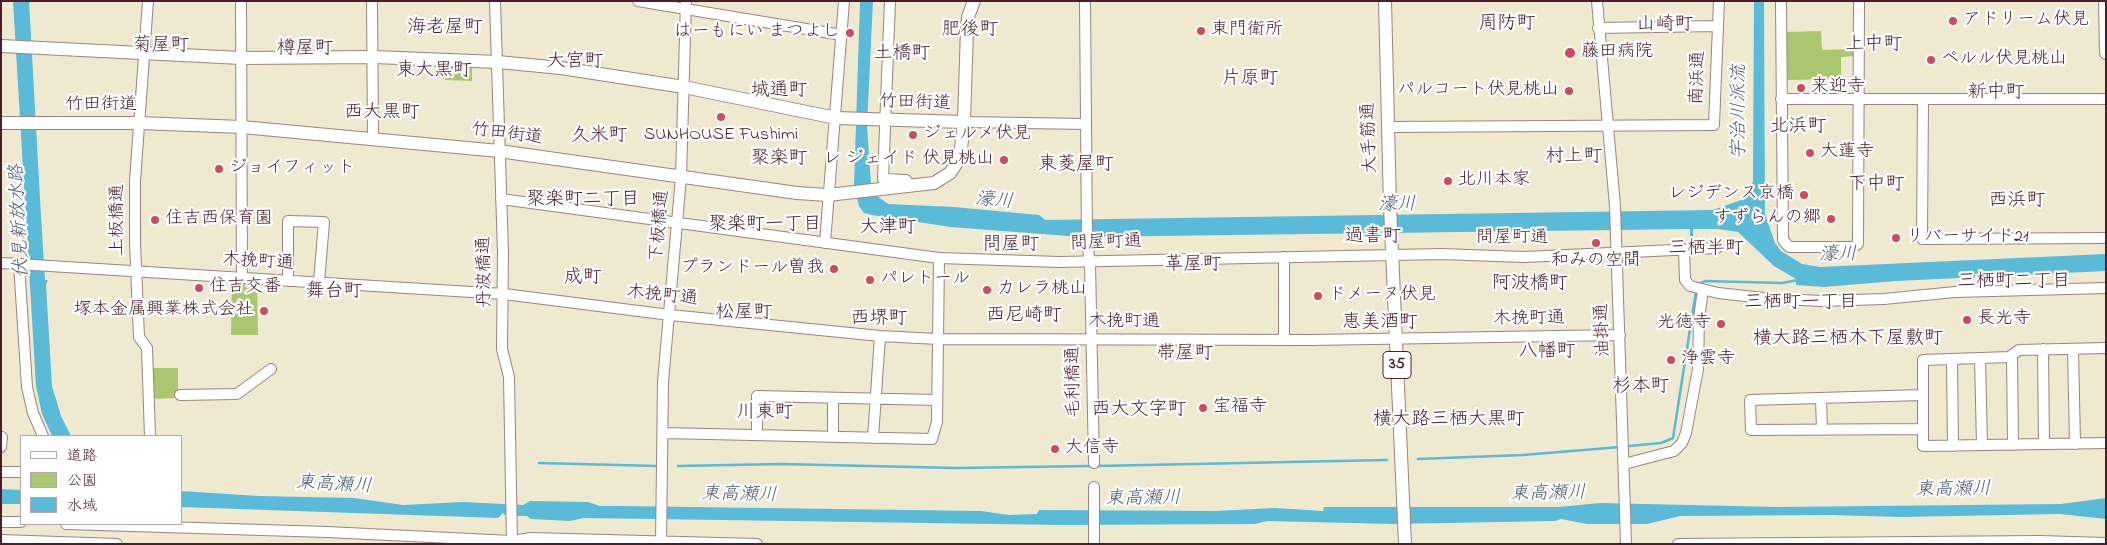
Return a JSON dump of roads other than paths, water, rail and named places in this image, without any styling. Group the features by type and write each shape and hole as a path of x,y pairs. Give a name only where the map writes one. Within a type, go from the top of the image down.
{"main road":[{"name":"竹田街道","path":"1,123 139,123 242,127 499,151 792,193 828,195 911,186 934,183 950,173 960,158 964,122 968,17 974,1"},
{"name":"大手筋通","path":"1385,1 1390,206 1404,541"},
{"path":"2105,1 2106,53"},
{"name":"竹田街道","path":"7,46 241,58 374,57 498,62 561,68 684,87 836,118 964,122"}],"street":[{"name":"上板橋通","path":"148,1 135,181 135,271 139,337 147,348 150,435"},
{"path":"241,1 242,278"},
{"path":"372,1 374,57 373,139"},
{"name":"丹波橋通","path":"495,1 504,294 502,349 509,377 513,484 512,541"},
{"path":"638,1 686,6 842,35"},
{"path":"825,243 844,1"},
{"path":"890,1 883,179 906,180 911,186"},
{"path":"964,122 1086,124 1085,1"},
{"path":"1388,127 1607,126 1597,1"},
{"name":"南浜通","path":"1607,126 1714,126 1719,1"},
{"path":"1781,1 1782,235 1783,240 1790,247 1854,247 1858,244 1859,1"},
{"name":"下板橋通","path":"661,542 663,382 681,177 686,6"},
{"path":"1598,28 1717,26"},
{"path":"1781,99 2106,99"},
{"path":"1923,100 1922,239 2106,238"},
{"name":"毛利橋通","path":"1086,124 1087,240 1094,463"},
{"name":"油掛通","path":"1607,126 1615,206 1626,540"},
{"name":"問屋町通","path":"501,199 939,258 1058,262 1284,256 1524,257 1717,248"},
{"path":"288,281 288,220 324,222 319,282"},
{"path":"1684,250 1686,280 1699,289 1741,296 1821,301 1884,299 1955,292 2106,288"},
{"path":"1284,256 1284,339"},
{"path":"663,433 932,440 937,422 939,258"},
{"name":"木挽町通","path":"1,263 504,294 670,315 880,336 937,339 1284,339 1620,335"},
{"path":"20,264 27,386 33,413 43,435"},
{"path":"1624,454 1674,451 1682,444 1698,370 1699,289"},
{"path":"873,438 880,336"},
{"path":"2106,348 2019,350 2012,355 1923,360 1923,446 2106,444"},
{"path":"2043,349 2044,444"},
{"path":"2073,349 2075,444"},
{"path":"2012,355 2013,445"},
{"path":"1980,358 1982,445"},
{"path":"1952,359 1953,446"},
{"path":"180,395 237,394 271,369"},
{"path":"1923,395 1750,400 1751,430 1923,429"},
{"path":"757,434 757,396 937,400"},
{"path":"832,436 833,398"},
{"path":"1821,398 1822,430"},
{"path":"1,447 2,438"},
{"path":"1,472 20,472"},
{"path":"1094,490 1094,543"},
{"path":"1,522 20,522"},
{"path":"98,525 326,532 512,541 531,538 758,544"},
{"path":"1,540 117,544"},
{"path":"1678,544 2029,541 2106,543"}],"water":[{"path":"13,1 29,1 45,280 48,280 46,285 52,386 61,416 70,435 52,435 42,414 36,386"},
{"path":"860,1 873,1 867,126 871,184 876,195 888,204 954,207 1039,215 1045,220 1713,210 1741,200 1750,191 1753,181 1754,1 1764,1 1765,214 1775,243 1781,251 1802,264 1820,267 2106,254 2106,271 1896,281 1824,287 1796,285 1796,279 1774,266 1738,232 1718,229 1693,229 1693,238 1690,238 1690,229 1082,237 950,227 872,215 864,213 859,206 854,186"},
{"path":"1,489 20,490 20,504 1,504"},
{"path":"182,491 259,496 354,498 403,505 462,502 523,505 530,501 588,502 600,506 981,511 1009,515 1037,514 1039,510 1216,511 1275,508 1323,511 1324,507 1558,507 1601,503 1778,507 2061,504 2106,498 2106,519 2060,514 1901,517 1831,515 1680,516 1647,524 1587,524 1561,519 1555,521 1392,524 1267,521 1255,524 1063,525 584,518 570,521 531,519 527,516 506,516 503,513 498,518 182,507"}],"waterway":[{"path":"1699,284 1705,281 1782,283 1798,280"},
{"path":"1629,446 1661,443 1673,438 1696,291"},
{"path":"1418,459 1523,455 1620,447"},
{"path":"1097,466 1387,460"},
{"path":"539,463 657,466"},
{"path":"678,466 781,464 957,468 1091,466"}],"place":[{"name":"アドリーム伏見","path":"1953,21"},
{"name":"東門衛所","path":"1201,31"},
{"name":"はーもにい まつよし","path":"850,33"},
{"name":"藤田病院","path":"1570,53"},
{"name":"ペルル伏見桃山","path":"1931,60"},
{"name":"来迎寺","path":"1801,88"},
{"name":"パルコート伏見桃山","path":"1569,91"},
{"name":"SUNHOUSE Fushimi","path":"721,117"},
{"name":"ジェルメ伏見","path":"913,135"},
{"name":"大蓮寺","path":"1810,153"},
{"name":"レ ジェイド 伏見桃山","path":"1004,160"},
{"name":"ジョイフィット","path":"219,169"},
{"name":"北川本家","path":"1448,181"},
{"name":"レジデンス京橋","path":"1804,195"},
{"name":"すずらんの郷","path":"1831,219"},
{"name":"住吉西保育園","path":"155,220"},
{"name":"リバーサイド21","path":"1896,238"},
{"name":"和みの空間","path":"1596,243"},
{"name":"プランドール曽我","path":"834,269"},
{"name":"パレトール","path":"870,280"},
{"name":"住吉交番","path":"199,288"},
{"name":"カレラ桃山","path":"987,290"},
{"name":"ドメーヌ伏見","path":"1318,296"},
{"name":"塚本金属興業株式会社","path":"264,311"},
{"name":"長光寺","path":"1967,320"},
{"name":"光徳寺","path":"1721,324"},
{"name":"浄雲寺","path":"1671,360"},
{"name":"宝福寺","path":"1203,408"},
{"name":"大信寺","path":"1055,449"}],"district":[{"name":"周防町","path":"1507,25"},
{"name":"山崎町","path":"1665,26"},
{"name":"海老屋町","path":"445,29"},
{"name":"肥後町","path":"970,31"},
{"name":"上中町","path":"1874,46"},
{"name":"菊屋町","path":"161,47"},
{"name":"樽屋町","path":"305,50"},
{"name":"土橋町","path":"902,55"},
{"name":"大宮町","path":"575,63"},
{"name":"東大黒町","path":"434,72"},
{"name":"片原町","path":"1250,80"},
{"name":"城通町","path":"779,92"},
{"name":"新中町","path":"1996,94"},
{"name":"西大黒町","path":"382,114"},
{"name":"北浜町","path":"1798,128"},
{"name":"久米町","path":"599,137"},
{"name":"村上町","path":"1574,158"},
{"name":"聚楽町","path":"779,160"},
{"name":"東菱屋町","path":"1076,166"},
{"name":"下中町","path":"1876,186"},
{"name":"聚楽町二丁目","path":"583,201"},
{"name":"西浜町","path":"2017,202"},
{"name":"聚楽町一丁目","path":"765,226"},
{"name":"大津町","path":"888,229"},
{"name":"過書町","path":"1373,238"},
{"name":"問屋町","path":"1011,246"},
{"name":"三栖半町","path":"1706,250"},
{"name":"革屋町","path":"1193,266"},
{"name":"成町","path":"583,279"},
{"name":"三栖町二丁目","path":"2014,283"},
{"name":"阿波橋町","path":"1530,285"},
{"name":"舞台町","path":"334,293"},
{"name":"三栖町一丁目","path":"1801,304"},
{"name":"松屋町","path":"744,314"},
{"name":"西尼崎町","path":"1024,317"},
{"name":"西堺町","path":"879,320"},
{"name":"恵美酒町","path":"1380,324"},
{"name":"横大路三栖木下屋敷町","path":"1848,340"},
{"name":"八幡町","path":"1547,353"},
{"name":"帯屋町","path":"1185,355"},
{"name":"杉本町","path":"1641,388"},
{"name":"西大文字町","path":"1139,411"},
{"name":"川東町","path":"765,414"},
{"name":"横大路三栖大黒町","path":"1449,421"}],"water label":[{"name":"宇治川派流","path":"1741,112"},
{"name":"濠川","path":"994,202"},
{"name":"濠川","path":"1397,206"},
{"name":"伏見新放水路","path":"21,221"},
{"name":"濠川","path":"1838,256"},
{"name":"東高瀬川","path":"334,486"},
{"name":"東高瀬川","path":"1953,491"},
{"name":"東高瀬川","path":"1548,495"},
{"name":"東高瀬川","path":"739,496"},
{"name":"東高瀬川","path":"1143,500"}]}
